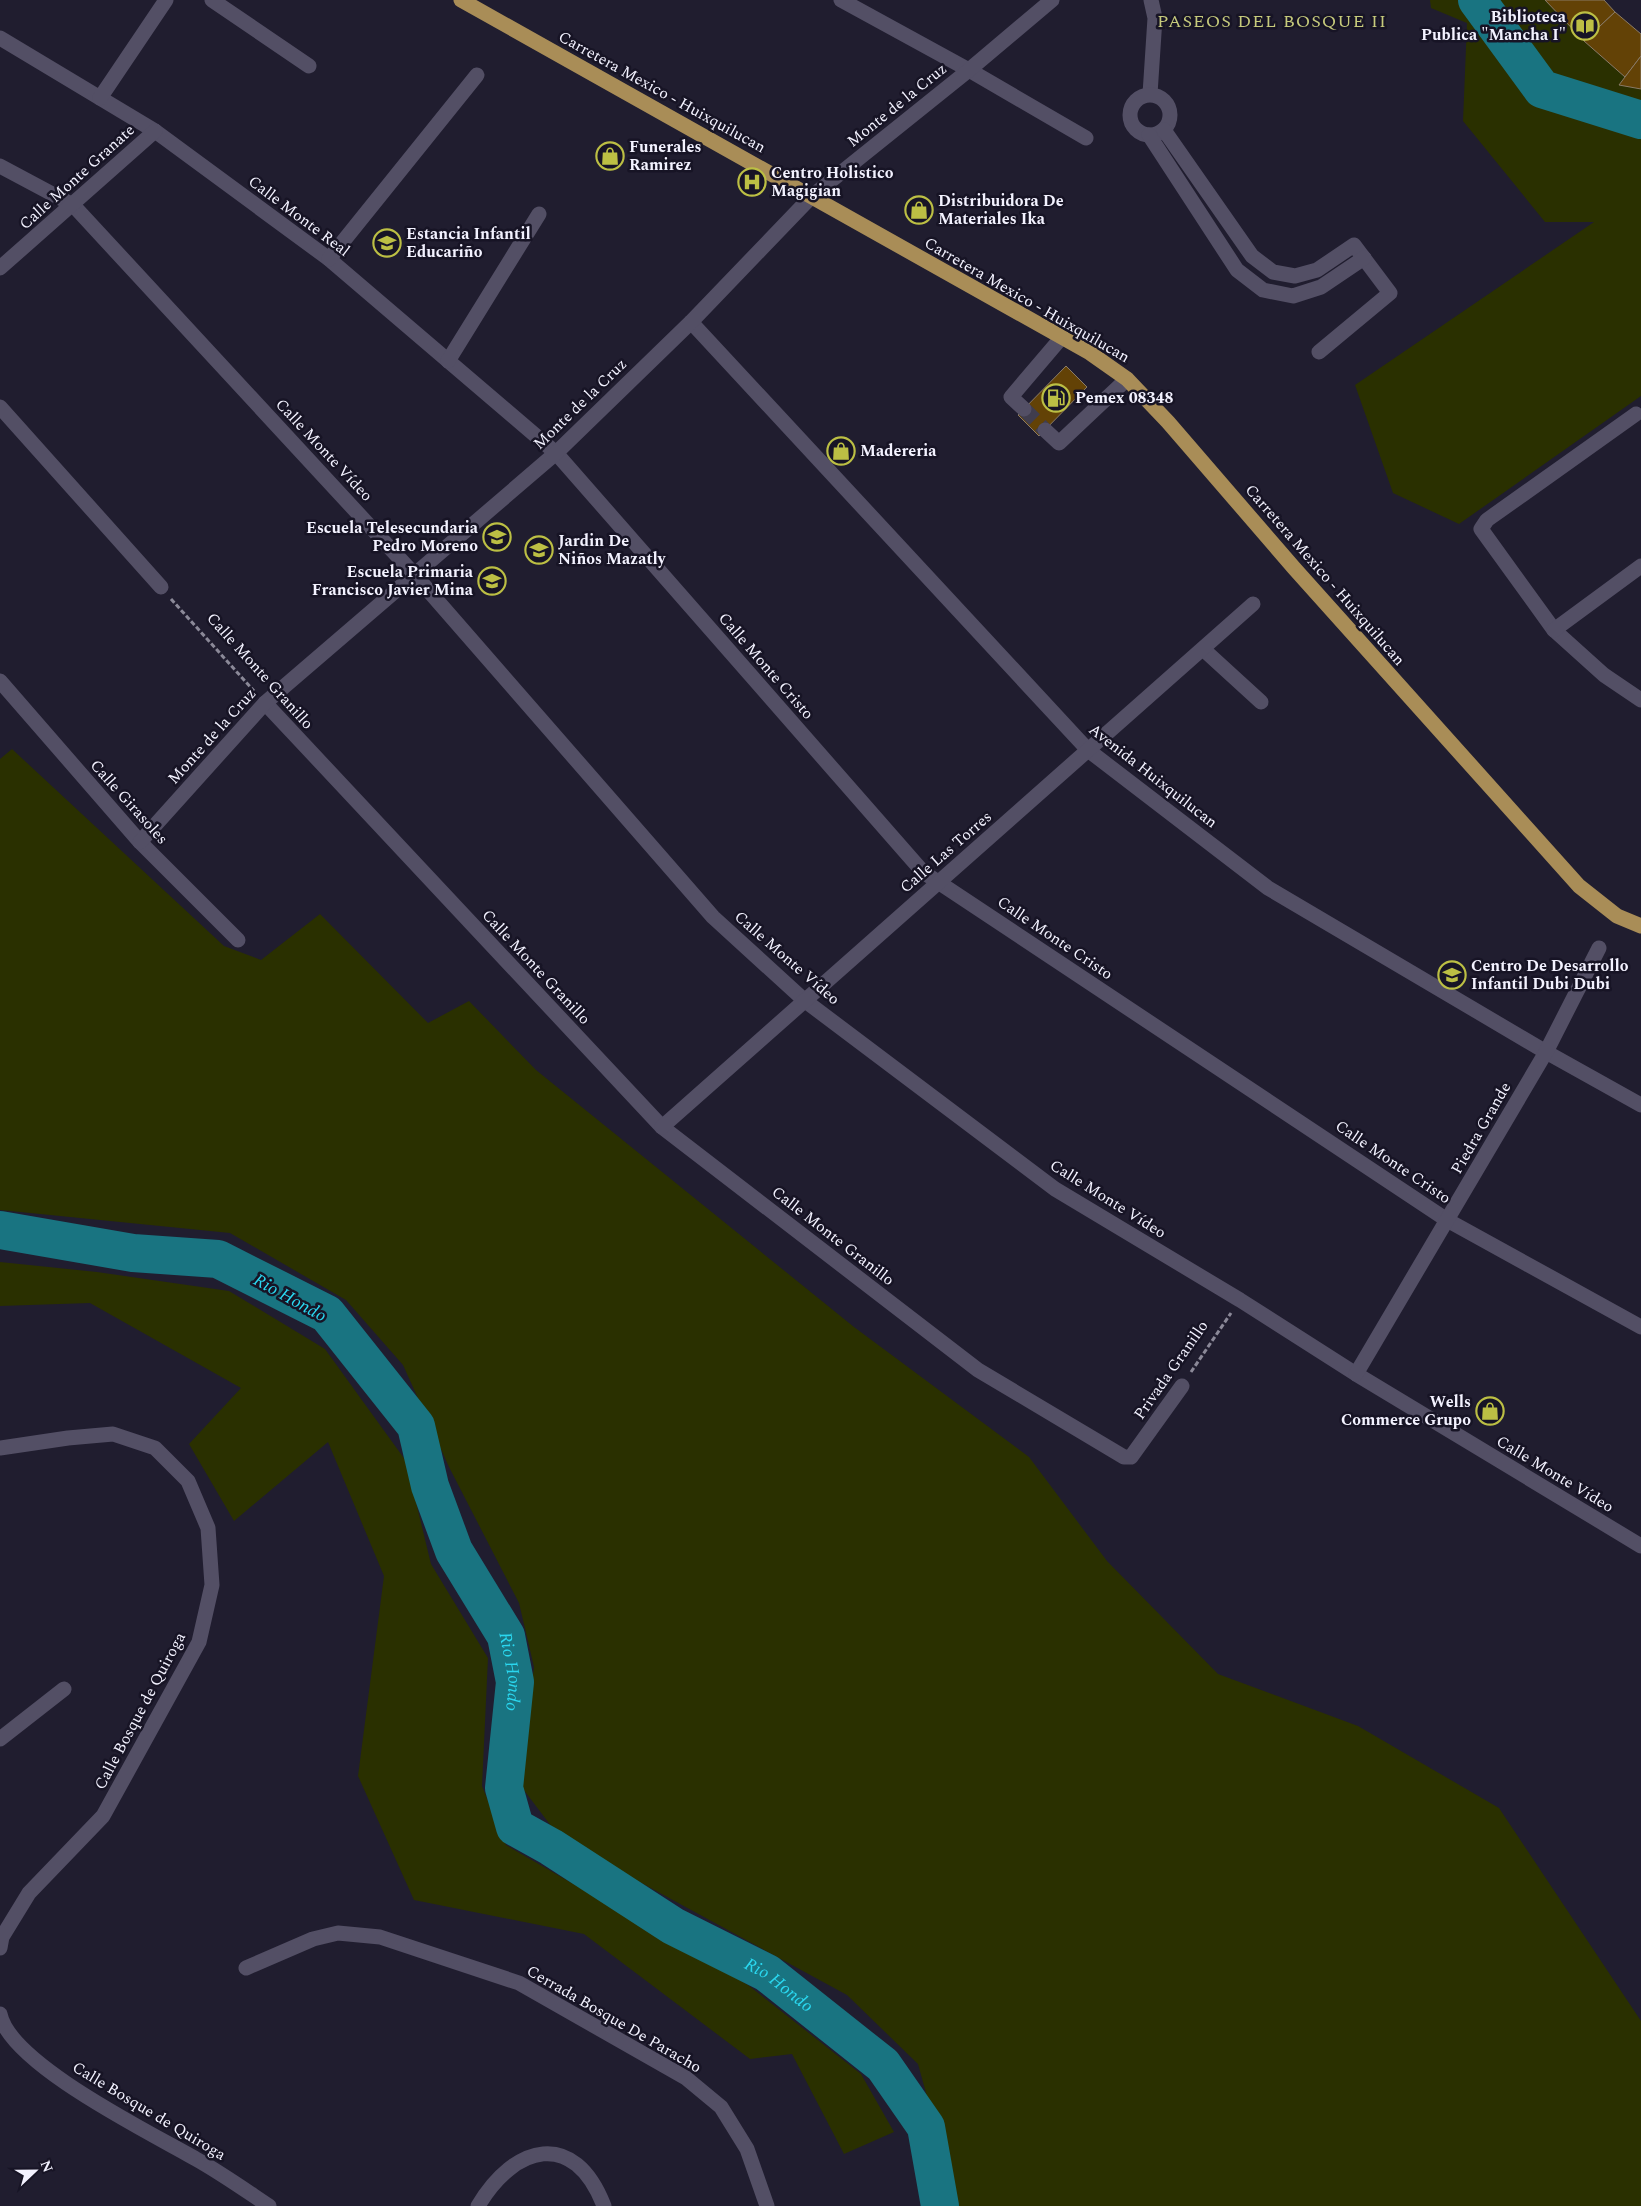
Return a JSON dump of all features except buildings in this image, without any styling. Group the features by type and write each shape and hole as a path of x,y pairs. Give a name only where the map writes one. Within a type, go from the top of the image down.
{"main road":[{"name":"Carretera Mexico - Huixquilucan","path":"461,0 1062,337 1090,353 1127,379 1168,422 1307,583 1579,886 1617,916 1641,926"}],"street":[{"path":"100,98 166,0"},
{"path":"212,0 309,66"},
{"path":"840,0 969,70 1086,138"},
{"name":"Monte de la Cruz","path":"140,842 265,703 556,453 691,322 812,196 969,70 1052,0"},
{"path":"1150,94 1155,18 1151,0"},
{"name":"Calle Monte Real","path":"0,38 155,131 329,259 556,453"},
{"path":"329,259 476,75"},
{"path":"1150,94 1158,96 1165,101 1169,108 1170,116 1164,130 1157,134 1149,135 1135,129 1130,122 1130,114 1131,106 1136,100 1150,94"},
{"path":"1164,130 1252,256 1273,272 1295,276 1317,270 1354,244 1390,292 1319,352"},
{"name":"Calle Monte Granate","path":"0,268 155,131"},
{"path":"1149,135 1237,270 1263,290 1293,296 1321,287 1364,258"},
{"name":"Calle Monte Vídeo","path":"0,166 73,205 414,574 713,917 804,1000 1055,1189 1641,1546"},
{"path":"448,361 539,214"},
{"name":"Avenida Huixquilucan","path":"691,322 1088,750 1268,888 1546,1052 1641,1105"},
{"path":"1024,410 1011,397 1062,337"},
{"path":"1046,430 1059,443 1127,379"},
{"path":"0,407 161,587"},
{"path":"1636,414 1487,520 1481,529 1554,630 1604,675 1641,700"},
{"name":"Calle Monte Cristo","path":"556,453 924,872 1447,1220 1641,1327"},
{"path":"1554,630 1641,566"},
{"name":"Calle Las Torres","path":"662,1127 1253,604"},
{"path":"1203,649 1261,702"},
{"name":"Calle Girasoles","path":"0,682 140,842 238,940"},
{"name":"Calle Monte Granillo","path":"265,703 662,1127 978,1370 1124,1457 1128,1457"},
{"name":"Piedra Grande","path":"1356,1374 1546,1052 1599,948"},
{"name":"Privada Granillo","path":"1128,1457 1131,1457 1182,1386"},
{"name":"Calle Bosque de Quiroga","path":"0,1448 68,1438 113,1434 155,1448 188,1481 208,1528 212,1585 199,1642 103,1816 29,1894 2,1937 0,1948"},
{"path":"0,1739 64,1689"},
{"name":"Cerrada Bosque De Paracho","path":"246,1968 322,1937 338,1933 380,1937 519,1983 686,2078 721,2107 747,2149 767,2206"},
{"name":"Calle Bosque de Quiroga","path":"0,2014 1,2021 22,2049 63,2080 110,2112 197,2160 270,2206"},
{"path":"478,2206 486,2192 511,2167 530,2156 549,2152 566,2156 582,2170 598,2191 604,2206"}],"path":[{"name":"Calle Monte Granillo","path":"161,587 265,703"},
{"name":"Privada Granillo","path":"1182,1386 1240,1300"}],"green space":[{"path":"1430,0 1545,0 1584,41 1625,77 1620,85 1641,89 1641,396 1459,524 1393,493 1355,385 1594,222 1545,222 1463,121 1467,23 1431,8"},
{"path":"12,749 224,946 261,960 320,914 428,1023 469,1001 536,1070 854,1327 1029,1457 1107,1561 1218,1674 1358,1726 1499,1808 1641,2021 1641,2206 959,2206 918,2064 847,1995 561,1839 520,1785 534,1667 519,1603 449,1467 403,1365 346,1300 230,1233 0,1210 0,759"},
{"path":"0,1262 97,1272 229,1291 325,1349 406,1461 431,1564 488,1658 482,1786 506,1845 748,1985 861,2074 894,2132 844,2154 792,2054 750,2059 584,1934 414,1900 358,1776 384,1576 328,1442 234,1521 189,1444 241,1388 90,1303 0,1306"}],"waterway":[{"path":"1477,0 1542,89 1641,120"},
{"name":"Rio Hondo","path":"0,1230 133,1253 218,1259 327,1314 416,1426 430,1486 454,1551 506,1636 515,1682 504,1788 515,1827 551,1847 673,1926 767,1973 883,2065 926,2127 940,2206"}],"tunnel":[{"path":"1024,409 1045,430"}],"place":[{"name":"Biblioteca Publica \"Mancha I\"","path":"1585,26"},
{"name":"Funerales Ramirez","path":"610,156"},
{"name":"Centro Holistico Magigian","path":"752,182"},
{"name":"Distribuidora De Materiales Ika","path":"919,210"},
{"name":"Estancia Infantil Educariño","path":"387,243"},
{"name":"Pemex 08348","path":"1056,398"},
{"name":"Madereria","path":"841,451"},
{"name":"Escuela Telesecundaria Pedro Moreno","path":"497,537"},
{"name":"Jardin De Niños Mazatly","path":"539,550"},
{"name":"Escuela Primaria Francisco Javier Mina","path":"492,581"},
{"name":"Centro De Desarrollo Infantil Dubi Dubi","path":"1452,975"},
{"name":"Wells Commerce Grupo","path":"1490,1411"}],"district":[{"name":"PASEOS DEL BOSQUE II","path":"1272,21"}]}
